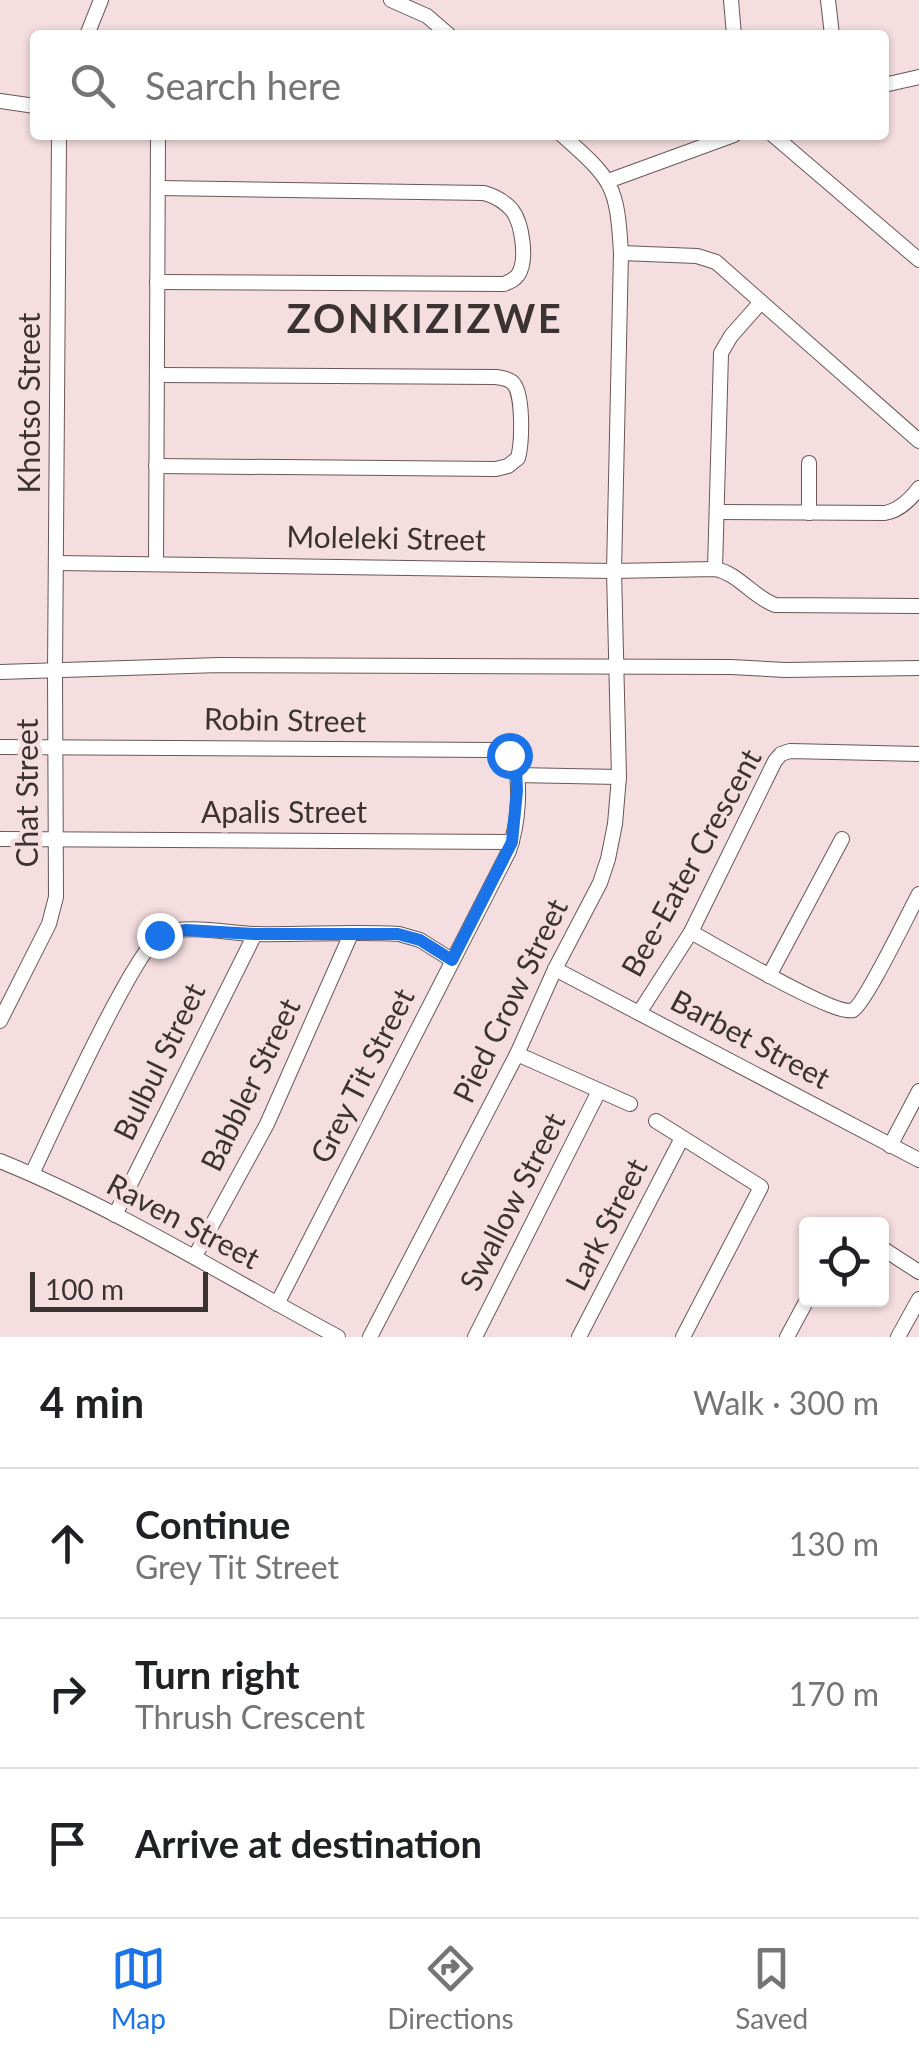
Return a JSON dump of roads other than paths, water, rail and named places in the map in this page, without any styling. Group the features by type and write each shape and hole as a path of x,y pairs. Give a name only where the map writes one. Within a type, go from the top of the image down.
{"street":[{"path":"89,30 101,0"},
{"path":"391,0 427,16 444,30"},
{"path":"731,0 734,30"},
{"path":"828,0 831,30"},
{"path":"889,83 919,77"},
{"path":"0,100 30,105"},
{"name":"Khotso Street","path":"55,672 59,140"},
{"path":"156,562 158,140"},
{"path":"568,140 608,180 720,140"},
{"path":"779,140 919,260"},
{"name":"Pied Crow Street","path":"370,1337 516,1054 604,871 615,824 620,777 614,571 620,254 616,204 608,180"},
{"path":"157,282 504,284 520,272 522,240 510,208 484,193 158,188"},
{"path":"620,254 710,259 919,441"},
{"path":"761,302 721,353 715,569 726,571 765,601 775,604 919,606"},
{"path":"156,466 496,469 518,458 520,440 517,389 511,381 496,376 157,374"},
{"path":"809,463 809,514"},
{"path":"718,512 892,512 919,488"},
{"name":"Moleleki Street","path":"56,563 715,569"},
{"path":"0,672 240,665 919,668"},
{"name":"Chat Street","path":"0,1020 34,958 56,896 55,672"},
{"name":"Robin Street","path":"0,747 493,750 513,757"},
{"name":"Bee-Eater Crescent","path":"639,1013 691,932 782,754 919,754"},
{"name":"Grey Tit Street","path":"277,1304 512,842 516,808 513,757"},
{"path":"516,774 620,777"},
{"name":"Apalis Street","path":"0,839 512,842"},
{"path":"769,976 842,839"},
{"path":"691,932 769,976 839,1009 854,1009 919,894"},
{"path":"32,1174 95,1042 154,938 163,933 388,933 414,937 452,960"},
{"name":"Bulbul Street","path":"114,1216 254,934"},
{"name":"Babbler Street","path":"195,1256 267,1124 351,934"},
{"name":"Barbet Street","path":"555,970 919,1160"},
{"path":"516,1054 630,1104"},
{"name":"Swallow Street","path":"475,1337 599,1091"},
{"path":"890,1146 919,1091"},
{"path":"656,1121 761,1187 683,1337"},
{"name":"Lark Street","path":"580,1337 682,1138"},
{"name":"Raven Street","path":"0,1161 195,1256 338,1337"},
{"path":"889,1253 919,1272"},
{"path":"898,1337 919,1298"},
{"path":"787,1337 803,1307"}],"district":[{"name":"ZONKIZIZWE","path":"425,319"}]}
